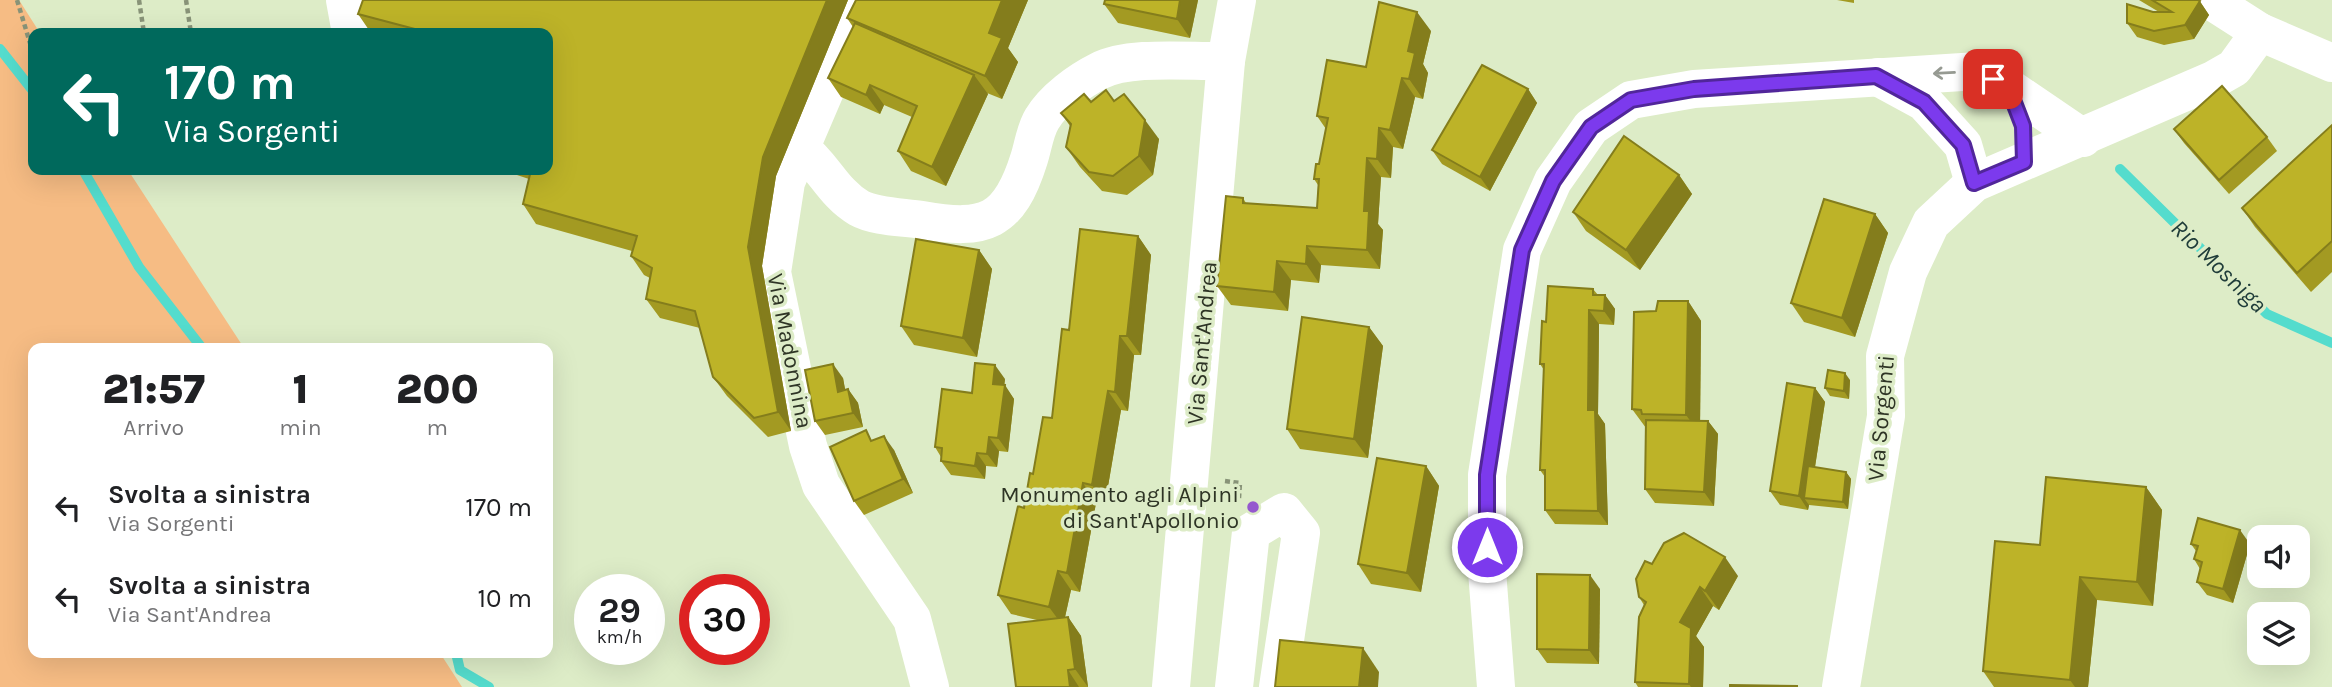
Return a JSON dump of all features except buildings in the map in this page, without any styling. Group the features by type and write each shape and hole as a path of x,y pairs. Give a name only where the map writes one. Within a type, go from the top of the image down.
{"street":[{"path":"345,0 350,28"},
{"name":"Via Madonnina","path":"864,0 786,183 772,272 808,446 821,485 912,619 930,687"},
{"name":"Via Sant'Andrea","path":"1171,687 1226,61 1237,0"},
{"path":"2210,0 2260,32 2332,63"},
{"name":"Via Sorgenti","path":"1841,687 1886,416 1885,356 1908,272 1931,223 1974,183 2084,138 2234,68 2260,32"},
{"path":"800,148 815,160 828,183 860,209 959,227 984,222 1002,212 1021,185 1042,119 1071,88 1100,69 1128,63 1226,61"},
{"path":"1496,687 1488,571 1487,475 1522,250 1553,181 1591,127 1631,100 1694,89 1978,71 2008,87 2084,138"},
{"path":"1876,76 1924,102 1963,145 1974,183"},
{"path":"2008,87 2023,126 2024,162"},
{"path":"1234,687 1251,532 1284,512 1301,533 1278,687"}],"path":[{"path":"17,0 28,36"},
{"path":"139,0 143,28"},
{"path":"186,0 190,28"},
{"path":"1190,477 1240,483 1236,530 1251,532"}],"shaded area":[{"path":"0,0 19,0 37,28 28,28 28,175 131,175 241,343 28,343 28,658 443,658 462,687 0,687"}],"waterway":[{"path":"0,49 28,85"},
{"name":"Rio Mosniga","path":"2120,169 2267,314 2332,343"},
{"path":"86,175 139,267 198,343"},
{"path":"457,658 460,670 489,687"}],"place":[{"name":"Monumento agli Alpini di Sant'Apollonio","path":"1253,507"}],"route":[{"path":"1487,547 1487,475 1522,250 1553,181 1591,127 1631,100 1694,89 1876,76 1924,102 1963,145 1974,183 2024,162 2023,126 2008,87 1993,79"}]}
